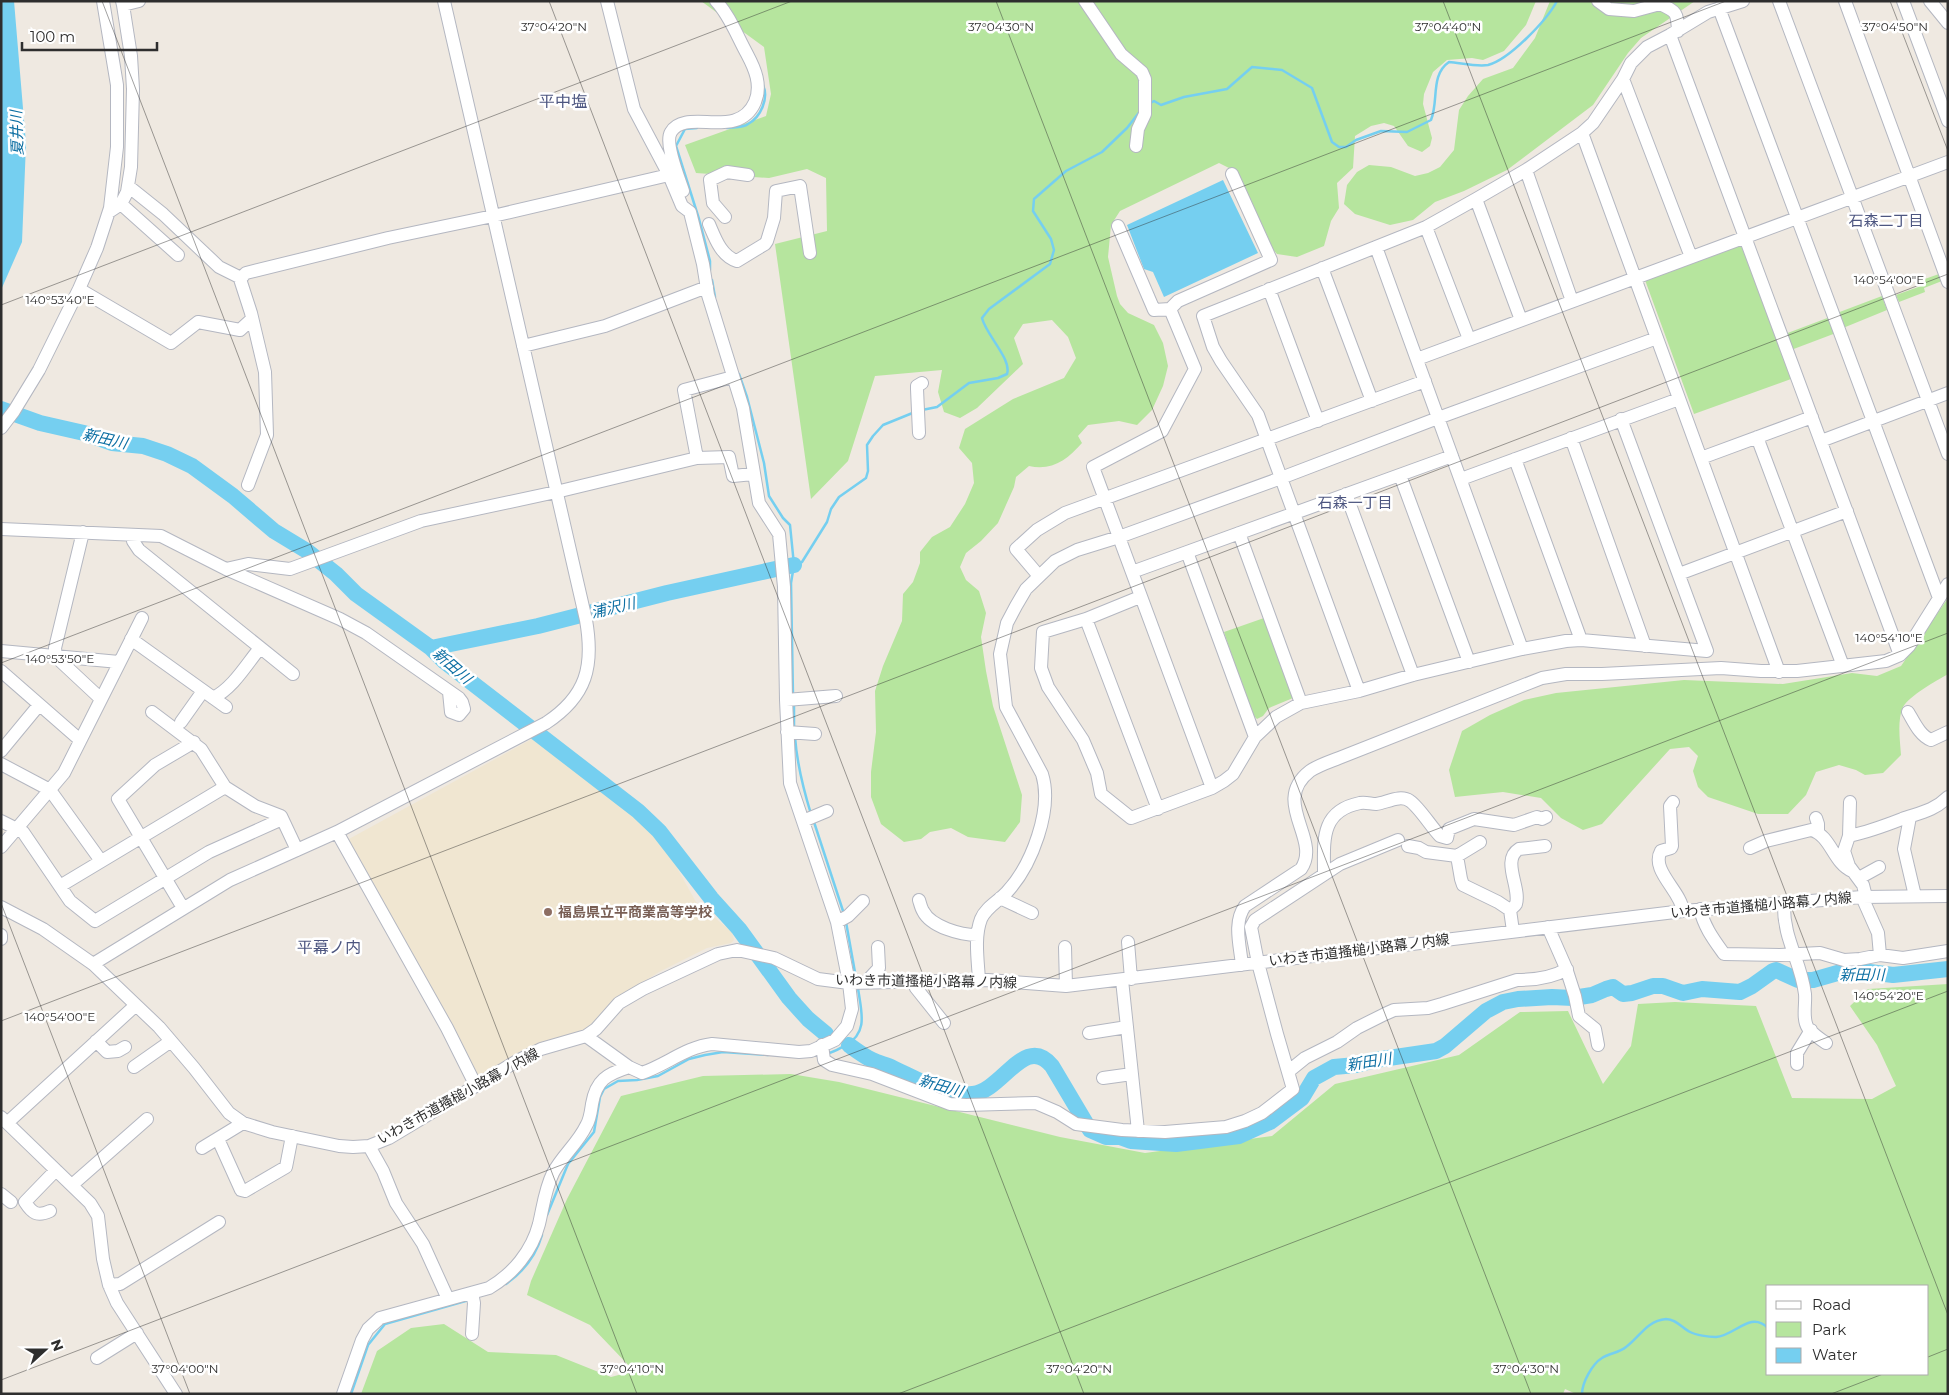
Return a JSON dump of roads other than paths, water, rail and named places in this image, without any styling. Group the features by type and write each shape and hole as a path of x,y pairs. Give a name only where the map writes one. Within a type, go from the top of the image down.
{"street":[{"path":"1,428 28,389 79,289 97,248 109,212 117,147 117,85 103,1"},
{"path":"109,212 121,204 128,186 131,166 133,89 131,56 122,3 139,1"},
{"path":"93,964 230,880 337,832 546,723 566,708 577,694 585,678 589,663 590,643 585,615 444,1"},
{"path":"607,1 634,109 669,175 682,206 690,212"},
{"path":"586,1036 629,1067 642,1072 693,1048 712,1044 798,1052 824,1050 847,1026 857,982 790,783 782,567 779,534 759,503 743,408 707,287 690,212 669,146 668,138 671,132 680,125 732,121 742,118 753,105 758,91 757,79 750,60 728,17 716,1"},
{"path":"1085,1 1121,54 1142,72 1145,79 1145,114 1138,129 1136,146"},
{"path":"1598,1 1609,9 1634,11 1660,4 1674,11 1678,17 1674,33 1745,237 1900,656"},
{"path":"1359,691 1258,416 1213,347 1203,316 1426,227 1526,170 1582,133 1598,117 1623,79 1631,63 1647,47 1708,12 1743,1"},
{"path":"1779,1 1948,454"},
{"path":"1845,1 1948,282"},
{"path":"1904,1 1948,121"},
{"path":"1930,1 1948,23"},
{"path":"1719,8 1940,598"},
{"path":"1623,79 1690,257"},
{"path":"1582,133 1779,672"},
{"path":"1417,358 1948,162"},
{"path":"1526,170 1572,301"},
{"path":"694,230 726,216 713,203 710,180 727,172 748,175"},
{"path":"1118,226 1154,310 1170,309 1178,301 1271,260 1232,174"},
{"path":"248,485 267,435 265,372 240,279 246,273 370,242 493,216 669,175"},
{"path":"128,186 163,214 219,267 242,278"},
{"path":"709,224 720,247 732,259 737,261 767,241 774,218 776,191 800,186 810,253"},
{"path":"1476,199 1521,320"},
{"path":"121,204 178,255"},
{"path":"1426,227 1469,339"},
{"path":"1376,247 1522,649"},
{"path":"1322,268 1372,401"},
{"path":"523,346 605,326 707,287"},
{"path":"79,289 171,343 198,322 240,330 252,318"},
{"path":"1269,289 1318,421"},
{"path":"1170,309 1194,369 1162,431 1093,467 1212,788"},
{"path":"979,980 978,928 984,912 1007,892 1026,865 1034,848 1044,812 1044,782 1042,774 1006,707 1000,654 1007,623 1026,589 1038,576 1055,562 1077,550 1119,537 1281,478 1657,338"},
{"path":"696,458 684,390 733,377"},
{"path":"1038,576 1016,548 1037,530 1065,513 1425,381"},
{"path":"919,433 917,386 922,383"},
{"path":"1821,441 1948,393"},
{"path":"1460,479 1679,398"},
{"path":"1701,458 1812,417"},
{"path":"1140,597 1043,632 1041,668 1048,686 1082,740 1097,773 1101,794 1132,818 1212,788 1224,781 1233,774 1255,737 1276,717 1301,703 1359,691 1413,675 1522,649 1566,641 1581,640 1707,651 1621,420"},
{"path":"1757,437 1843,666"},
{"path":"1571,438 1645,646"},
{"path":"1132,572 1452,456"},
{"path":"226,569 248,564 290,568 421,521 556,492 696,458 728,457 733,476 753,474"},
{"path":"1515,459 1581,640"},
{"path":"1400,475 1469,662"},
{"path":"1346,494 1413,675"},
{"path":"1679,574 1846,512"},
{"path":"1,529 161,536 226,569 340,619 366,633 449,692"},
{"path":"84,532 55,648 56,657 101,699"},
{"path":"1239,533 1301,703"},
{"path":"133,535 133,541 139,550 293,674"},
{"path":"1187,552 1255,737"},
{"path":"1242,965 1238,926 1239,914 1245,906 1301,869 1306,862 1308,854 1297,821 1294,801 1297,788 1312,770 1542,678 1566,674 1721,668 1779,672 1886,661 1900,656 1910,646 1948,584"},
{"path":"1,846 64,773 142,618"},
{"path":"1086,618 1158,809"},
{"path":"131,639 226,707"},
{"path":"181,722 208,694 221,693 260,648"},
{"path":"1,651 119,662"},
{"path":"2,674 80,740"},
{"path":"786,700 836,696"},
{"path":"1,751 39,704"},
{"path":"152,712 201,749 226,787 265,811 281,816 297,850"},
{"path":"1908,712 1923,735 1928,739 1934,739 1948,732"},
{"path":"787,732 815,734"},
{"path":"183,908 118,799 155,764 194,742"},
{"path":"1,764 50,790 101,861"},
{"path":"60,886 226,787"},
{"path":"1849,836 1870,832 1932,809 1948,797"},
{"path":"1324,873 1324,843 1327,826 1341,811 1361,803 1376,804 1398,799 1410,802 1440,836 1447,838 1449,829 1463,822 1504,818 1514,825 1537,817 1546,817"},
{"path":"1673,802 1670,806 1672,846 1658,853 1658,860 1663,876 1680,899 1683,911"},
{"path":"1850,802 1849,836 1844,851 1846,860 1863,885 1878,933 1880,955"},
{"path":"803,821 827,811"},
{"path":"1910,817 1904,849 1915,896"},
{"path":"1816,818 1818,832"},
{"path":"1,821 23,832 70,901 95,921 209,852 282,819"},
{"path":"1750,848 1766,841 1807,830 1818,832 1839,861 1856,875"},
{"path":"337,832 447,1028 476,1086"},
{"path":"824,1050 832,1065 872,1074 950,1104 966,1106 1036,1104 1057,1112 1076,1124 1138,1131 1165,1132 1212,1129 1245,1121 1268,1110 1293,1089 1258,963 1251,927 1255,920 1324,873 1359,855 1403,843 1426,852 1457,856 1480,842"},
{"path":"1510,910 1516,904 1512,856 1519,849 1545,846"},
{"path":"1457,856 1463,884 1510,910 1513,931"},
{"path":"1856,875 1879,867"},
{"name":"いわき市道搔槌小路幕ノ内線","path":"2,909 37,926 93,964 171,1041 229,1114 243,1123 292,1136 353,1148 369,1146 389,1138 517,1061 541,1049 586,1036 596,1028 619,1002 718,954 738,950 774,958 818,979 857,982 979,980 1066,986 1700,909 1866,897 1948,896"},
{"path":"1866,897 1888,934"},
{"path":"1000,898 1032,913"},
{"path":"837,922 848,916 863,900"},
{"path":"919,900 926,916 944,928 969,935 978,935"},
{"path":"1784,904 1784,917 1788,938 1802,980 1805,1020 1819,1039 1826,1043"},
{"path":"1700,909 1702,920 1724,954 1820,953 1844,960 1880,955 1903,958 1948,951"},
{"path":"1548,927 1567,969 1581,1018 1595,1029 1598,1045"},
{"path":"1128,942 1127,1027 1138,1131"},
{"path":"857,982 879,968 878,947"},
{"path":"1065,948 1066,986"},
{"path":"1288,1071 1305,1058 1337,1042 1357,1028 1394,1010 1428,1008 1517,980 1545,977 1558,974 1567,969"},
{"path":"914,982 916,988 944,1023"},
{"path":"136,1005 4,1120 90,1203 98,1216 103,1259 109,1285 117,1303 176,1394"},
{"path":"1089,1033 1127,1027"},
{"path":"1797,1064 1797,1053 1811,1030"},
{"path":"96,1041 107,1052 118,1051 125,1047"},
{"path":"134,1067 171,1041"},
{"path":"343,1394 362,1340 368,1329 380,1318 489,1288 497,1283 523,1258 532,1244 546,1191 553,1174 586,1126 598,1085 613,1072 629,1067"},
{"path":"1103,1078 1132,1074"},
{"path":"72,1185 146,1119"},
{"path":"202,1148 243,1123"},
{"path":"218,1139 241,1190 245,1191 286,1167 292,1136"},
{"path":"369,1146 383,1171 396,1203 423,1244 448,1299"},
{"path":"50,1211 39,1215 34,1214 25,1202 56,1170"},
{"path":"109,1285 120,1284 219,1222"},
{"path":"472,1293 474,1303 472,1334"},
{"path":"97,1358 137,1333"}],"water":[{"name":"夏井川","path":"1,1 14,1 26,144 22,242 1,290"},
{"path":"1223,180 1258,253 1164,297 1153,272 1144,269 1127,225"}],"waterway":[{"path":"1149,104 1154,101 1161,105 1184,97 1227,89 1252,67 1282,70 1312,88 1332,142 1339,147 1346,147 1356,140 1381,131 1407,132 1431,120 1435,105 1437,81 1443,67 1449,62 1474,65 1488,65 1497,62 1527,38 1557,1"},
{"path":"727,128 741,127 757,117 763,107 765,96 763,85"},
{"path":"922,410 937,407 969,383 998,378 1007,374 1006,361 984,325 982,318 989,309 1050,264 1054,250 1051,239 1033,211 1034,199 1066,171 1102,152 1127,128 1141,110"},
{"path":"697,128 685,129 676,146 699,219 710,261 710,270"},
{"path":"712,280 715,297"},
{"path":"739,374 764,463 769,496 783,518 790,525 794,565 791,583 793,696"},
{"name":"新田川","path":"1,409 40,423 84,433 112,443 143,446 167,454 192,466 233,496 274,531 307,551 336,574 356,594 431,648 445,662 638,811 659,831 711,898 739,929 789,998 808,1019 826,1034"},
{"path":"794,565 802,562 827,522 831,509 839,497 866,478 868,471 867,445 873,436 883,425 915,412"},
{"name":"浦沢川","path":"431,648 538,626 667,593 794,565"},
{"path":"794,704 794,729"},
{"path":"795,737 797,757 811,814"},
{"path":"814,822 844,914"},
{"path":"846,922 856,978"},
{"name":"新田川","path":"849,1045 872,1060 932,1086 953,1093 963,1094 973,1094 984,1090 1023,1059 1032,1056 1042,1058 1052,1066 1090,1130 1106,1137 1176,1144 1239,1136 1270,1122 1302,1098 1314,1078 1334,1067 1436,1051 1445,1046 1486,1011 1503,1002 1552,997 1573,998 1592,995 1613,987 1623,994 1653,986 1663,986 1683,993 1702,989 1740,992 1776,970 1798,980 1813,980 1841,972 1862,971 1893,975 1948,969"},
{"path":"828,1053 846,1045 858,1034 862,1020 858,988"},
{"path":"547,1215 568,1164 594,1132 600,1097 604,1089 618,1081 658,1076 689,1059 705,1055 723,1052 768,1055"},
{"path":"506,1284 528,1263 542,1235"},
{"path":"351,1394 368,1345 385,1324 469,1300"},
{"path":"1582,1394 1588,1374 1598,1361 1623,1349 1648,1326 1659,1320 1670,1319 1693,1333 1713,1337 1723,1336 1749,1323 1761,1323 1766,1327"}],"place":[{"name":"福島県立平商業高等学校","path":"548,912"}],"district":[{"name":"平中塩","path":"563,101"},
{"name":"石森二丁目","path":"1886,221"},
{"name":"石森一丁目","path":"1355,503"},
{"name":"平幕ノ内","path":"329,947"}]}
